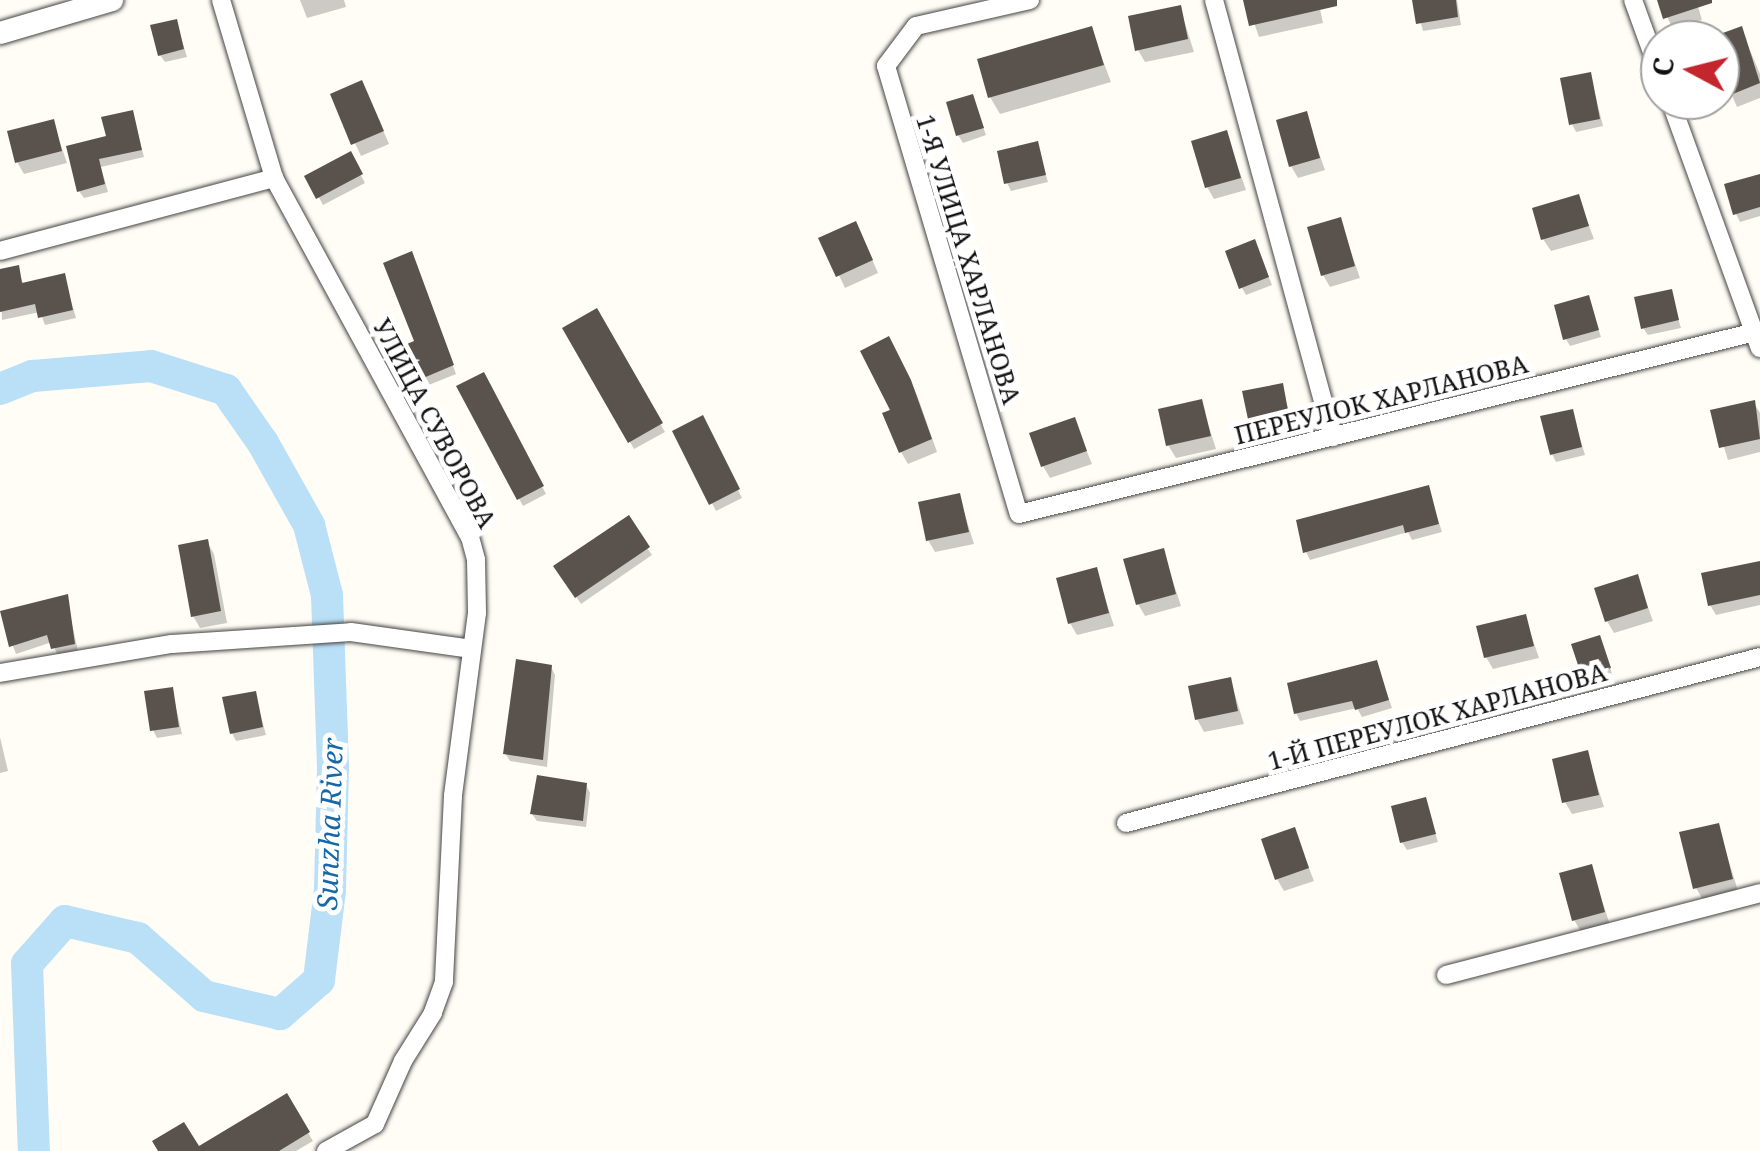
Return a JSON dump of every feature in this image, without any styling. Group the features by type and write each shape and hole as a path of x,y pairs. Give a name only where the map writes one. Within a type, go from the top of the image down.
{"street":[{"path":"0,34 112,0"},
{"name":"УЛИЦА СУВОРОВА","path":"221,0 274,178 470,536 476,560 472,648 453,796 444,982 434,1013 403,1060 375,1124 326,1151"},
{"path":"959,6 1030,0"},
{"path":"1214,0 1333,437"},
{"name":"1-Я УЛИЦА ХАРЛАНОВА","path":"959,6 916,26 886,66 1019,514"},
{"path":"1677,120 1758,340"},
{"path":"0,251 274,178"},
{"name":"ПЕРЕУЛОК ХАРЛАНОВА","path":"1019,514 1758,340"},
{"path":"0,673 172,644 352,632 472,648"},
{"name":"1-Й ПЕРЕУЛОК ХАРЛАНОВА","path":"1126,823 1760,658"},
{"path":"1446,975 1760,893"}],"building":[{"path":"1243,0 1337,0 1337,6 1249,26"},
{"path":"1412,0 1456,0 1458,17 1416,24"},
{"path":"1657,0 1712,0 1712,3 1663,19"},
{"path":"1181,5 1188,39 1135,51 1128,16"},
{"path":"177,19 184,49 158,56 150,25"},
{"path":"1092,26 1104,65 988,98 977,59"},
{"path":"1740,27 1760,83 1740,91"},
{"path":"1591,72 1600,119 1569,125 1560,78"},
{"path":"362,80 384,131 351,145 330,94"},
{"path":"973,94 984,128 956,136 946,102"},
{"path":"133,110 142,150 99,159 105,184 77,192 66,146 106,136 101,117"},
{"path":"1307,111 1320,158 1289,167 1276,120"},
{"path":"54,119 62,151 15,163 7,131"},
{"path":"1227,130 1241,178 1205,188 1191,141"},
{"path":"1038,141 1046,175 1004,184 997,151"},
{"path":"351,151 363,174 316,199 304,176"},
{"path":"1760,174 1760,207 1733,215 1724,184"},
{"path":"1579,194 1589,226 1541,240 1532,208"},
{"path":"1341,217 1355,266 1321,276 1307,227"},
{"path":"856,221 873,260 836,277 818,238"},
{"path":"1255,239 1269,277 1239,289 1225,251"},
{"path":"412,251 454,365 402,387 386,353 414,341 383,263"},
{"path":"19,265 22,283 65,273 73,310 38,318 35,304 0,312 0,269"},
{"path":"1672,289 1679,320 1641,329 1634,297"},
{"path":"1589,295 1599,330 1563,340 1554,305"},
{"path":"597,308 663,423 628,443 562,328"},
{"path":"889,336 911,380 932,439 899,453 882,413 890,410 860,351"},
{"path":"484,372 544,486 517,500 456,386"},
{"path":"1283,383 1289,416 1249,424 1242,391"},
{"path":"1202,399 1211,436 1166,446 1158,409"},
{"path":"1755,400 1760,439 1719,448 1710,410"},
{"path":"1573,409 1582,447 1550,455 1540,416"},
{"path":"703,415 740,489 709,505 672,431"},
{"path":"1075,417 1087,451 1041,467 1029,433"},
{"path":"1429,485 1439,524 1405,533 1403,525 1303,553 1296,520"},
{"path":"960,493 969,532 926,541 918,502"},
{"path":"629,515 650,547 575,598 553,566"},
{"path":"208,539 221,611 191,617 178,545"},
{"path":"1164,548 1176,594 1136,605 1123,559"},
{"path":"1760,561 1760,595 1708,606 1701,573"},
{"path":"1097,567 1109,613 1068,624 1056,578"},
{"path":"1638,574 1648,608 1605,622 1594,588"},
{"path":"68,594 75,644 51,649 47,635 9,647 0,611"},
{"path":"1526,614 1534,646 1484,658 1476,626"},
{"path":"1600,635 1611,668 1582,677 1571,644"},
{"path":"516,659 552,665 543,760 503,754"},
{"path":"1377,660 1389,700 1355,710 1352,701 1294,714 1287,683"},
{"path":"1231,677 1238,711 1195,720 1188,686"},
{"path":"173,687 179,727 150,731 144,691"},
{"path":"256,691 263,727 230,734 222,697"},
{"path":"1588,750 1599,795 1562,803 1552,759"},
{"path":"537,775 587,783 583,821 530,814"},
{"path":"1426,797 1436,834 1400,843 1391,806"},
{"path":"1719,823 1733,879 1693,889 1679,832"},
{"path":"1295,827 1309,868 1275,880 1261,839"},
{"path":"1592,864 1605,912 1572,921 1559,873"},
{"path":"287,1093 310,1132 279,1151 158,1151 152,1141 184,1122 199,1146"}],"waterway":[{"name":"Sunzha River","path":"0,389 33,376 151,366 226,390 263,443 309,525 327,595 333,767 330,890 319,980 280,1014 204,996 138,938 65,921 27,964 34,1151"}]}
